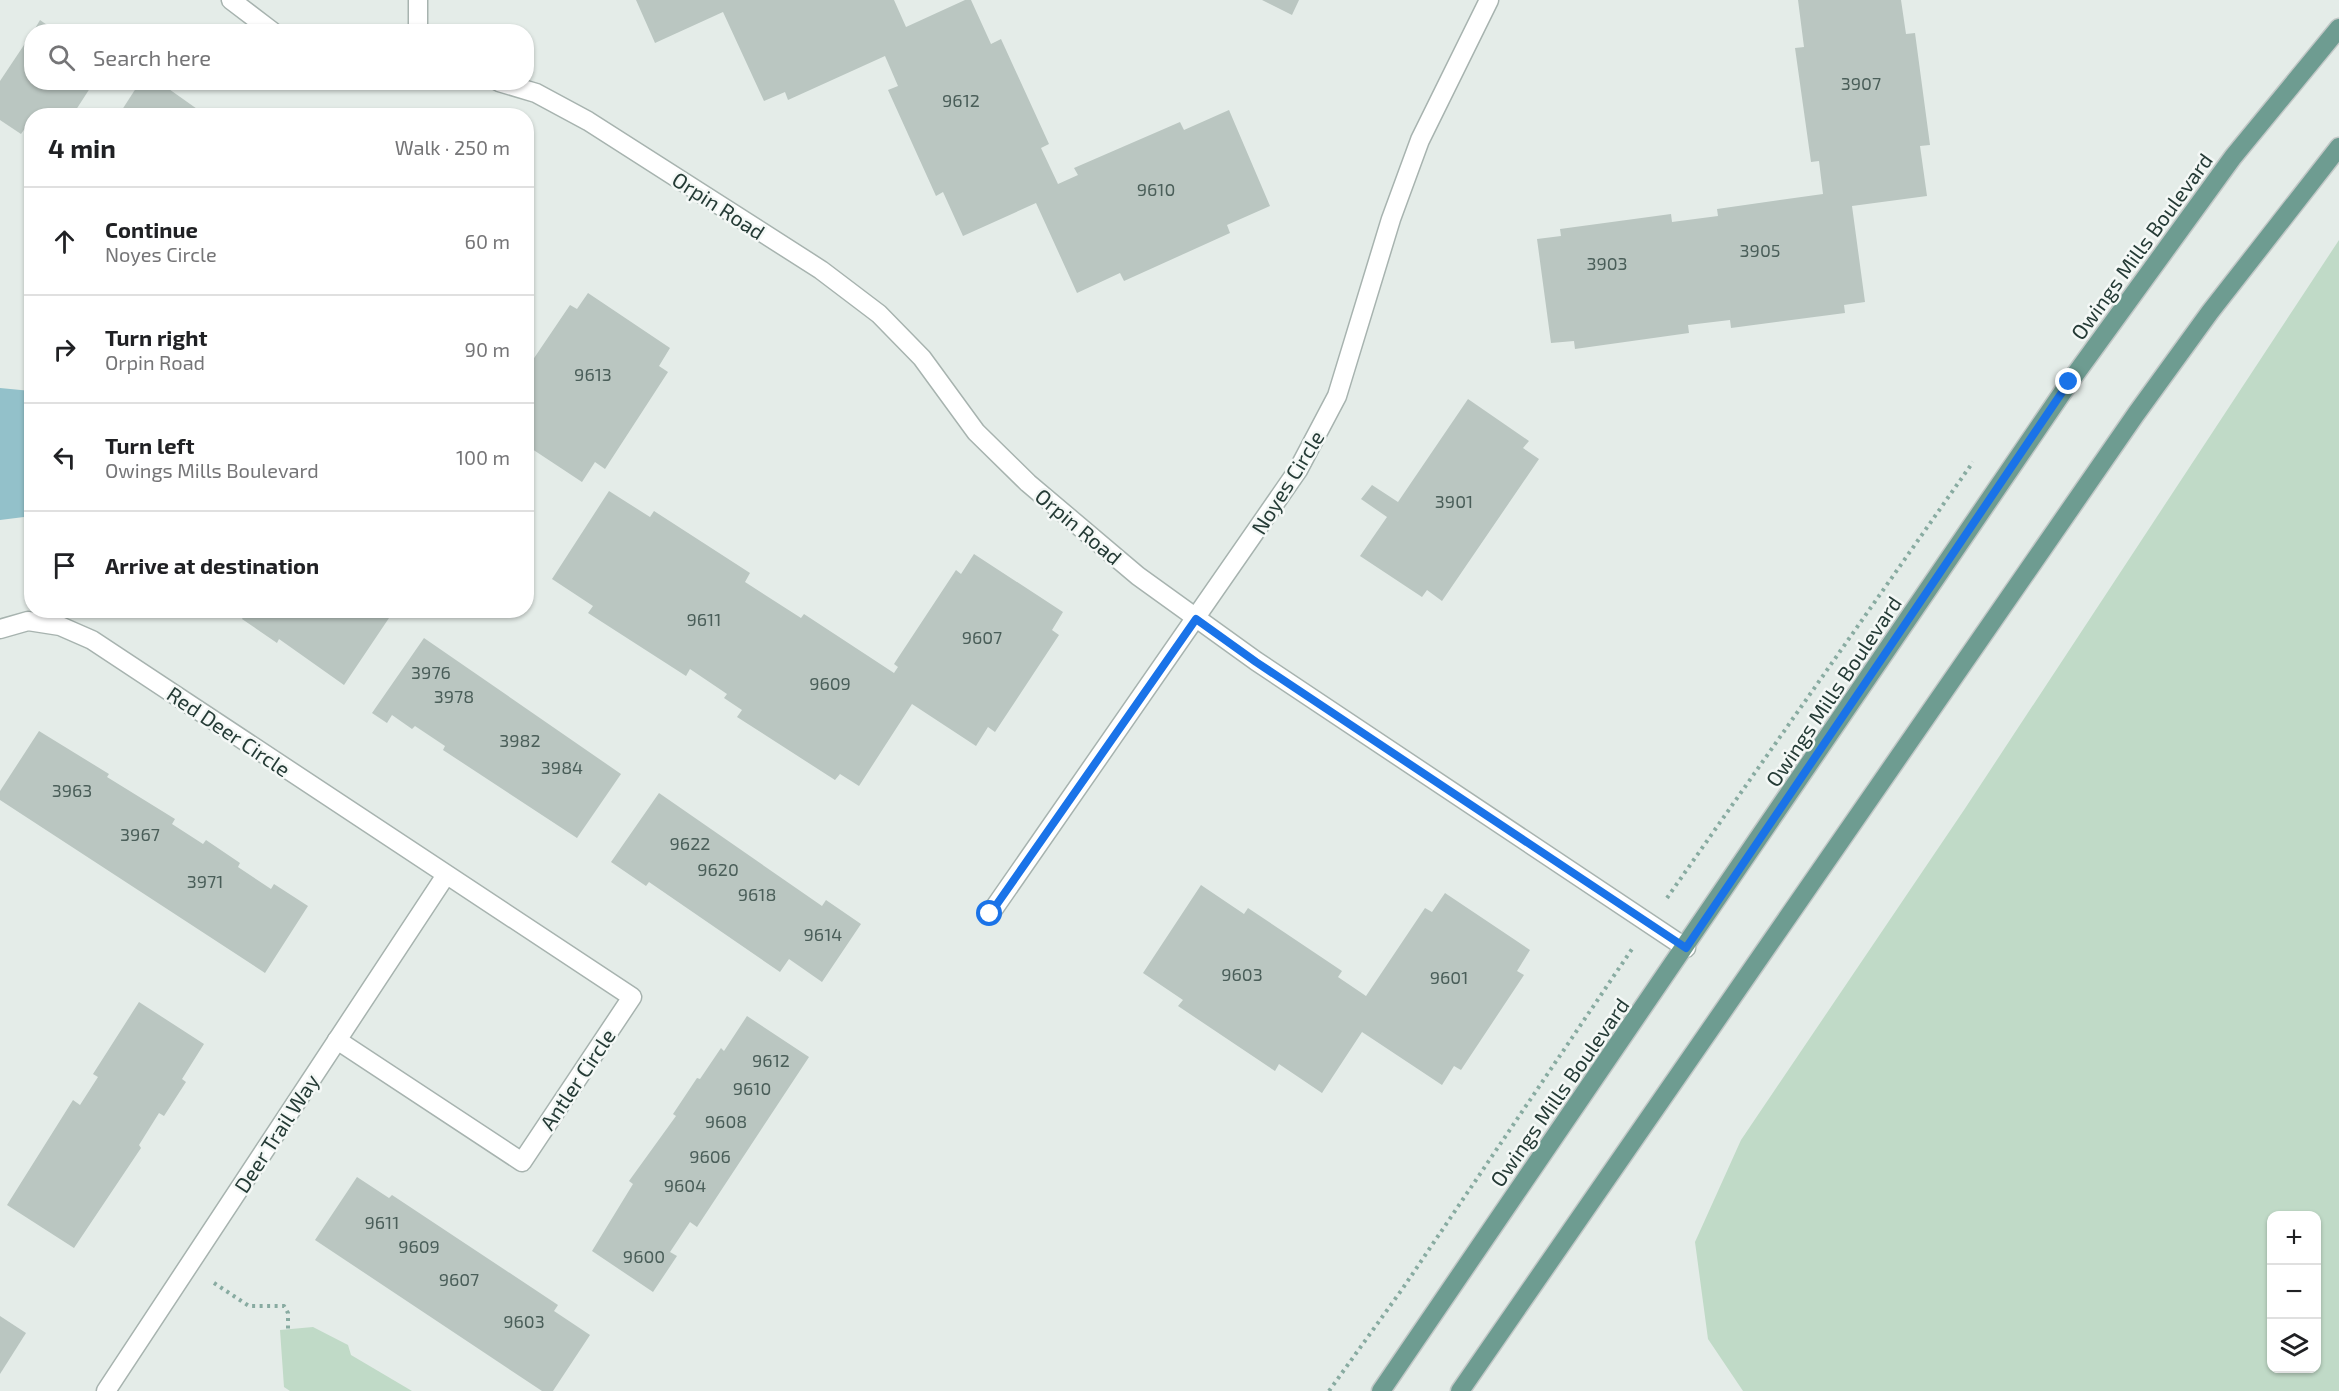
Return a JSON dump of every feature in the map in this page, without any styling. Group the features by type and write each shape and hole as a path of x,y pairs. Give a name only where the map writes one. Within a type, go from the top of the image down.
{"main road":[{"name":"Owings Mills Boulevard","path":"1381,1391 1686,948 2069,382 2233,157 2339,28"},
{"path":"1460,1391 2136,414 2210,312 2339,147"}],"street":[{"path":"231,0 262,24"},
{"path":"418,0 418,24"},
{"name":"Noyes Circle","path":"990,914 1299,470 1337,396 1391,219 1420,140 1489,0"},
{"name":"Orpin Road","path":"526,90 536,93 588,121 821,270 879,314 922,358 976,432 1021,475 1138,576 1266,668 1686,948"},
{"name":"Red Deer Circle","path":"0,629 28,621 60,626 92,640 446,875"},
{"name":"Deer Trail Way","path":"106,1391 446,875"},
{"name":"Antler Circle","path":"337,1040 522,1162 632,997 446,875"}],"path":[{"path":"188,1266 249,1306 284,1306 288,1313 288,1329"}],"green space":[{"path":"2339,240 2339,1391 1743,1391 1708,1339 1695,1242 1741,1140 1964,810"},
{"path":"313,1327 348,1345 351,1355 412,1391 290,1391 284,1387 280,1330"}],"water":[{"path":"0,388 24,390 24,517 0,520"}],"building":[{"path":"636,0 894,0 906,27 965,0 971,0 991,44 1001,39 1049,144 1041,148 1058,184 1078,175 1074,168 1180,122 1184,130 1229,110 1270,206 1227,225 1230,233 1124,281 1120,273 1077,293 1036,203 963,236 943,192 936,196 888,90 898,86 885,56 788,100 785,92 764,101 723,12 655,43"},
{"path":"1262,0 1299,0 1292,15"},
{"path":"1798,0 1901,0 1906,34 1915,33 1930,145 1920,146 1927,196 1852,206 1865,302 1844,305 1845,313 1731,328 1730,320 1688,325 1689,333 1575,349 1574,341 1551,343 1537,239 1561,236 1560,229 1671,214 1672,222 1718,216 1717,209 1823,194 1819,161 1811,162 1795,48 1804,47"},
{"path":"24,45 24,90 89,90 77,108 24,108 24,130 21,134 0,120 0,81"},
{"path":"135,90 170,90 196,108 123,108"},
{"path":"588,293 670,348 659,366 668,372 605,469 595,462 582,482 534,450 534,358 570,305 577,309"},
{"path":"1468,399 1529,441 1523,448 1539,459 1442,601 1427,590 1422,597 1360,556 1387,517 1361,499 1372,485 1398,502"},
{"path":"609,491 650,517 654,511 750,573 745,582 801,618 804,614 894,673 898,667 894,664 956,570 961,574 974,554 1063,612 1052,630 1059,635 995,732 988,727 976,746 912,704 859,786 840,774 835,780 737,717 742,710 724,698 727,694 690,669 686,676 588,613 593,606 552,579"},
{"path":"389,618 344,685 279,639 277,643 242,619"},
{"path":"424,638 621,774 577,838 443,750 445,746 415,726 412,729 392,715 387,723 372,713"},
{"path":"39,731 109,774 107,777 175,819 172,824 203,844 206,840 240,863 238,867 271,889 274,884 308,906 265,973 0,800 0,791"},
{"path":"659,793 822,906 826,900 861,924 822,982 789,959 780,972 649,882 646,886 611,862"},
{"path":"1201,885 1244,914 1248,908 1342,971 1338,977 1366,996 1425,908 1432,912 1445,893 1530,950 1517,971 1524,975 1461,1070 1454,1066 1442,1085 1362,1032 1322,1093 1279,1064 1275,1071 1178,1006 1183,1000 1143,973"},
{"path":"139,1002 204,1044 182,1079 186,1082 164,1116 159,1113 139,1145 141,1148 74,1248 7,1205 73,1100 80,1105 98,1077 93,1074"},
{"path":"747,1016 809,1057 697,1227 690,1222 670,1252 677,1256 653,1292 592,1251 633,1184 629,1181 676,1116 673,1114 721,1048 724,1051"},
{"path":"357,1177 389,1198 392,1195 558,1305 554,1311 590,1335 553,1391 542,1391 315,1240"},
{"path":"0,1316 26,1333 0,1374"}],"route":[{"path":"990,914 1196,619 1256,662 1686,948 2069,382"}]}
